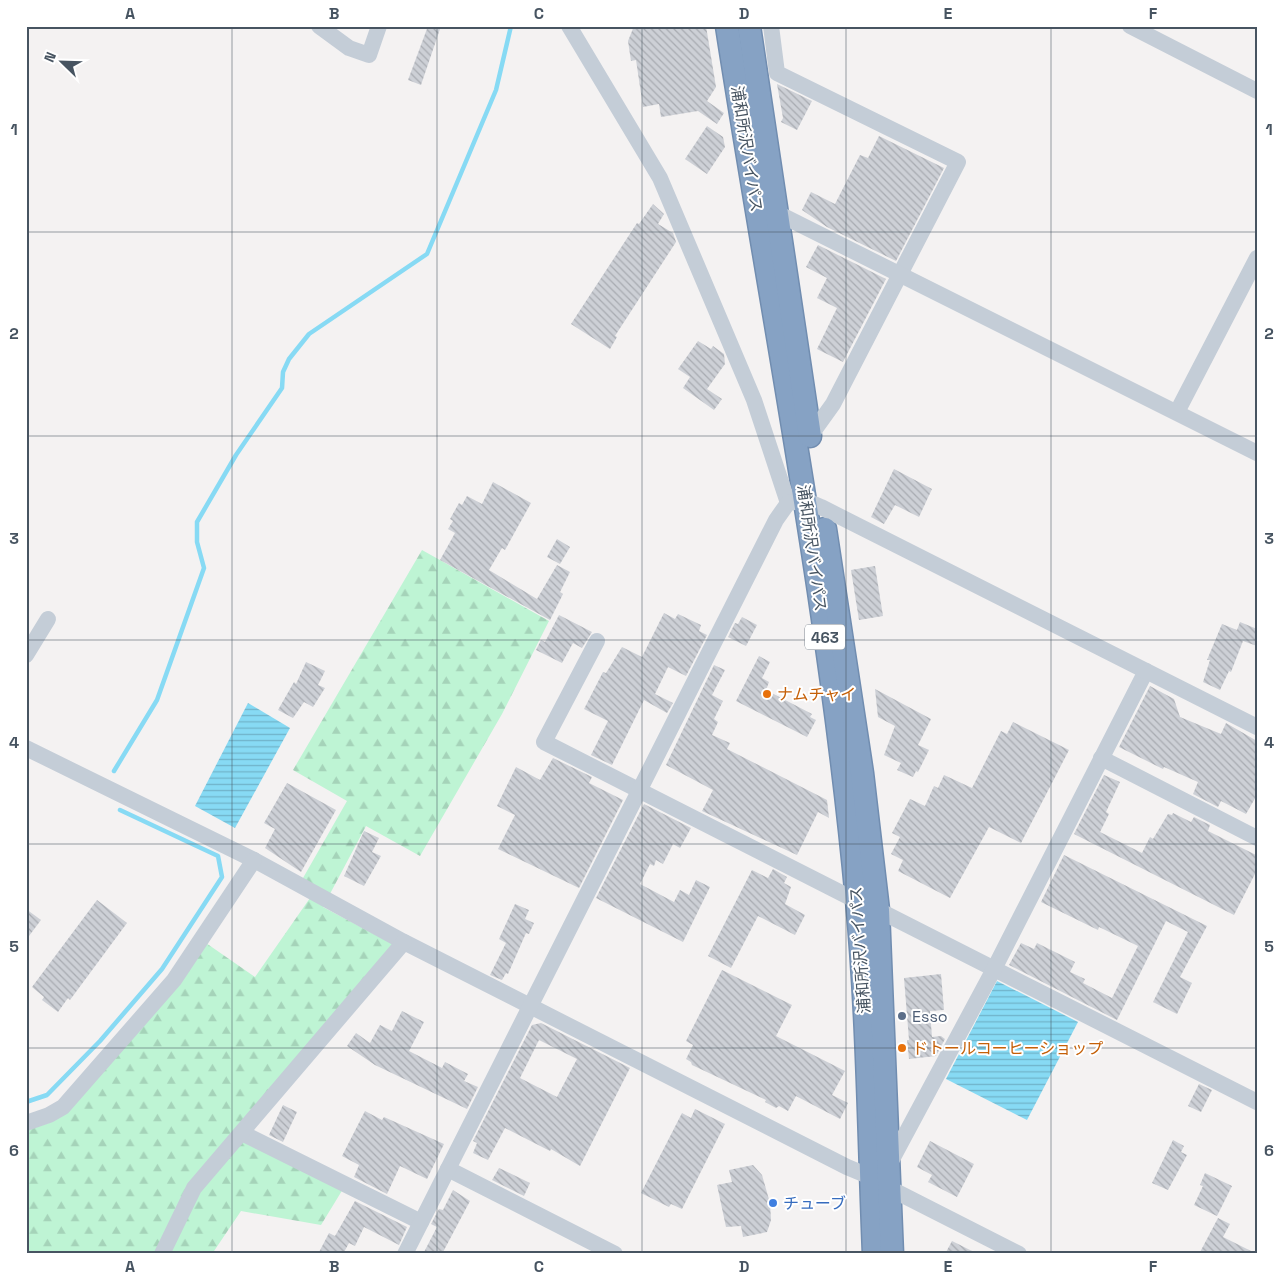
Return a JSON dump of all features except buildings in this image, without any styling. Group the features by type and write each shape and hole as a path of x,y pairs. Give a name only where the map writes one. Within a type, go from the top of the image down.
{"highway":[{"name":"浦和所沢バイパス","path":"727,26 805,503 839,740 857,901 866,1028 892,1254"},
{"name":"浦和所沢バイパス","path":"750,36 810,436 805,503 862,773 878,910 883,1177 874,1254"}],"street":[{"path":"319,26 349,48 369,55 379,26"},
{"path":"569,26 660,178 754,400 805,503 1257,727"},
{"path":"750,36 765,26"},
{"path":"771,26 777,73 958,162 833,404 810,436"},
{"path":"1130,26 1257,92"},
{"path":"777,213 901,273 1257,453"},
{"path":"1177,412 1257,258"},
{"path":"405,1254 776,520 805,503"},
{"path":"26,655 48,619"},
{"path":"597,641 544,742 857,901"},
{"path":"883,1177 994,969 1146,671"},
{"path":"26,748 254,860 404,942 847,1167 883,1177 1019,1254"},
{"path":"1101,758 1257,838"},
{"path":"26,1123 49,1115 63,1107 174,980 254,860"},
{"path":"878,910 1257,1102"},
{"path":"162,1254 194,1188 404,942"},
{"path":"242,1133 421,1222"},
{"path":"448,1170 615,1254"}],"green space":[{"path":"422,550 549,621 502,714 420,856 366,826 323,907 393,944 231,1135 343,1189 321,1225 241,1211 212,1254 26,1254 26,1130 49,1123 206,943 255,977 310,898 303,878 347,801 293,770"}],"water":[{"path":"248,703 290,728 235,828 195,806"},
{"path":"997,981 1078,1022 1027,1120 946,1079"}],"waterway":[{"path":"114,771 157,700 204,568 197,542 197,522 236,455 282,388 283,372 289,359 309,334 427,254 496,90 511,26"},
{"path":"26,1102 47,1095 100,1041 162,969 222,877 218,856 120,810"}],"place":[{"name":"ナムチャイ","path":"767,694"},
{"name":"Esso","path":"902,1016"},
{"name":"ドトールコーヒーショップ","path":"902,1048"},
{"name":"チューブ","path":"773,1203"}]}
